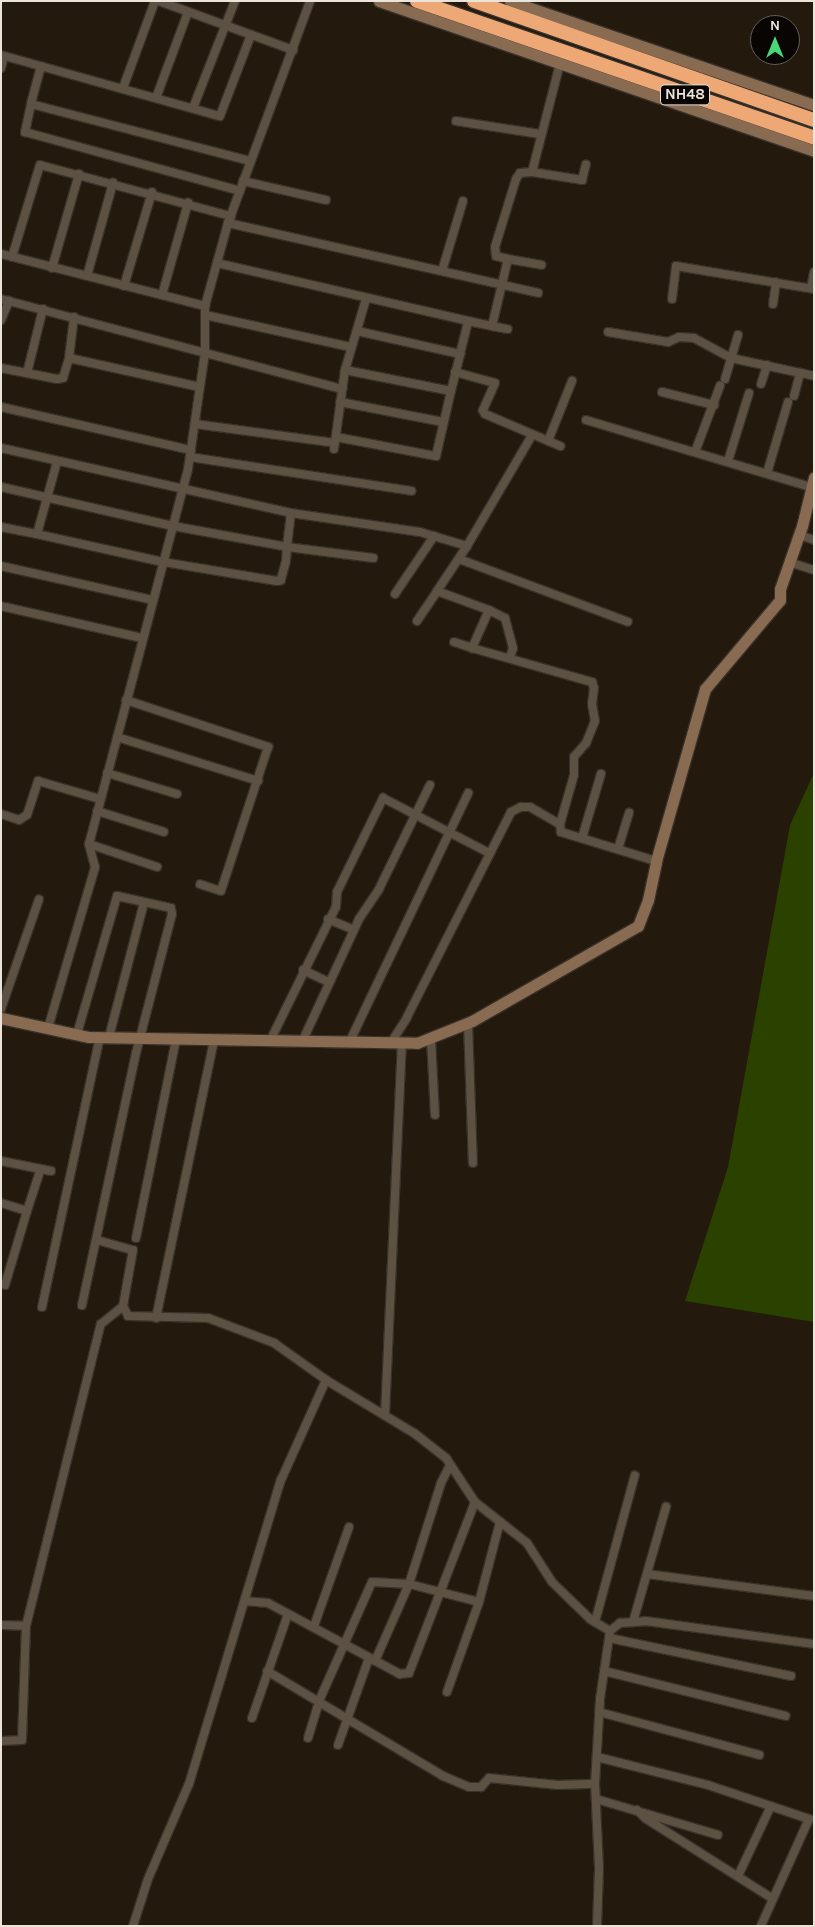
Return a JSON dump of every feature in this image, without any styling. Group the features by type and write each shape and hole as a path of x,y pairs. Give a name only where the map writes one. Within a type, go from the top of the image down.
{"highway":[{"name":"NH48","path":"417,1 558,57 814,138"},
{"name":"NH48","path":"474,1 814,120"}],"street":[{"path":"123,88 155,1"},
{"path":"159,1 293,50"},
{"path":"194,108 235,1"},
{"path":"48,1028 94,868 89,844 142,638 183,491 191,453 205,352 205,310 230,219 310,1"},
{"path":"379,1 558,57 814,151"},
{"path":"510,1 814,105"},
{"path":"156,98 188,12"},
{"path":"1,68 3,56 220,116 252,35"},
{"path":"532,172 558,57"},
{"path":"41,66 25,132 240,191"},
{"path":"31,104 250,161"},
{"path":"456,121 540,134"},
{"path":"541,265 496,256 496,247 516,179 520,173 532,172 582,180 586,164"},
{"path":"12,257 40,165 152,192 230,219 538,293"},
{"path":"52,268 79,174"},
{"path":"244,181 326,200"},
{"path":"86,276 113,183"},
{"path":"124,286 152,192"},
{"path":"442,271 463,201"},
{"path":"162,295 188,203"},
{"path":"1,254 162,295 205,310 351,347"},
{"path":"492,326 508,259"},
{"path":"218,263 366,299 508,329"},
{"path":"672,298 676,266 812,289 814,272"},
{"path":"774,304 776,282"},
{"path":"335,443 345,370 366,299"},
{"path":"1,320 5,300 342,389"},
{"path":"27,373 43,310"},
{"path":"1,368 50,379 63,378 74,317"},
{"path":"195,424 436,456 468,321"},
{"path":"356,331 460,354"},
{"path":"608,332 668,342 678,337 694,338 731,358 814,376"},
{"path":"695,452 738,336"},
{"path":"68,358 200,387"},
{"path":"761,384 767,365"},
{"path":"345,370 450,391"},
{"path":"455,372 495,383 483,410 485,414 560,446"},
{"path":"767,473 800,373"},
{"path":"548,441 572,381"},
{"path":"662,392 714,405"},
{"path":"728,461 749,393"},
{"path":"340,402 443,422"},
{"path":"1,408 191,453 411,491"},
{"path":"39,899 2,1018 77,1034 104,1037 402,1045 431,1039 468,1023 638,926 648,900 656,861 705,689 775,608 799,535 812,482 767,473 586,420"},
{"path":"417,621 467,546 532,434"},
{"path":"1,448 183,491 434,536 467,546"},
{"path":"37,534 57,462"},
{"path":"1,487 173,526 287,547 373,558"},
{"path":"1,527 163,562 277,581 282,576 292,512"},
{"path":"799,535 814,540"},
{"path":"395,594 434,536"},
{"path":"458,559 628,622"},
{"path":"789,562 814,570"},
{"path":"1,566 153,600"},
{"path":"436,591 506,618 513,648 510,656 504,659 454,642"},
{"path":"1,606 142,638"},
{"path":"472,648 489,610"},
{"path":"510,656 592,682 594,688 592,704 595,720 586,743 574,757 574,775 560,824 561,832 656,861"},
{"path":"126,700 266,744 268,751 221,891 200,884"},
{"path":"116,737 258,781"},
{"path":"107,773 177,794"},
{"path":"582,838 601,774"},
{"path":"1,814 20,820 27,815 38,782 100,799"},
{"path":"302,1042 354,930 379,889 430,785"},
{"path":"349,1043 468,793"},
{"path":"270,1041 328,919 336,908 337,892 383,798 450,831 489,853"},
{"path":"390,1044 406,1019 511,812 521,807 530,808 560,824"},
{"path":"97,811 164,832"},
{"path":"618,849 629,812"},
{"path":"89,844 157,867"},
{"path":"77,1034 117,896 170,908 172,914 140,1038 82,1305"},
{"path":"42,1307 104,1037 144,903"},
{"path":"328,919 354,930"},
{"path":"304,970 329,982"},
{"path":"468,1023 473,1163"},
{"path":"136,1238 176,1039"},
{"path":"431,1039 435,1115"},
{"path":"156,1318 214,1040"},
{"path":"384,1415 402,1045"},
{"path":"1,1161 51,1171"},
{"path":"5,1284 39,1174"},
{"path":"1,1203 27,1211"},
{"path":"97,1240 133,1250 123,1306 128,1316 208,1318 274,1343 326,1380 414,1433 450,1465 475,1502 527,1543 552,1582 610,1634 791,1676"},
{"path":"1,1741 22,1740 26,1626 101,1324 123,1306"},
{"path":"133,1926 148,1879 188,1787 281,1480 326,1380"},
{"path":"338,1745 346,1717 408,1584 441,1483 450,1465"},
{"path":"595,1622 635,1475"},
{"path":"245,1601 268,1603 314,1626 400,1674 409,1673 442,1594 475,1502"},
{"path":"633,1622 666,1507"},
{"path":"447,1692 479,1602 500,1522"},
{"path":"314,1626 348,1527"},
{"path":"646,1574 814,1596"},
{"path":"308,1738 319,1700 372,1582 408,1584 479,1602"},
{"path":"252,1718 288,1614"},
{"path":"597,1926 599,1868 595,1784 599,1712 610,1634 620,1623 633,1622 814,1644"},
{"path":"1,1625 26,1626"},
{"path":"267,1671 319,1700 443,1776 469,1787 482,1787 489,1778 558,1784 595,1784"},
{"path":"604,1671 786,1716"},
{"path":"599,1712 760,1754"},
{"path":"597,1757 708,1785 809,1819 760,1926"},
{"path":"596,1799 718,1835"},
{"path":"738,1876 771,1806"},
{"path":"637,1810 645,1818 773,1899"}],"green space":[{"path":"814,773 814,1322 685,1301 728,1167 790,825"}]}
